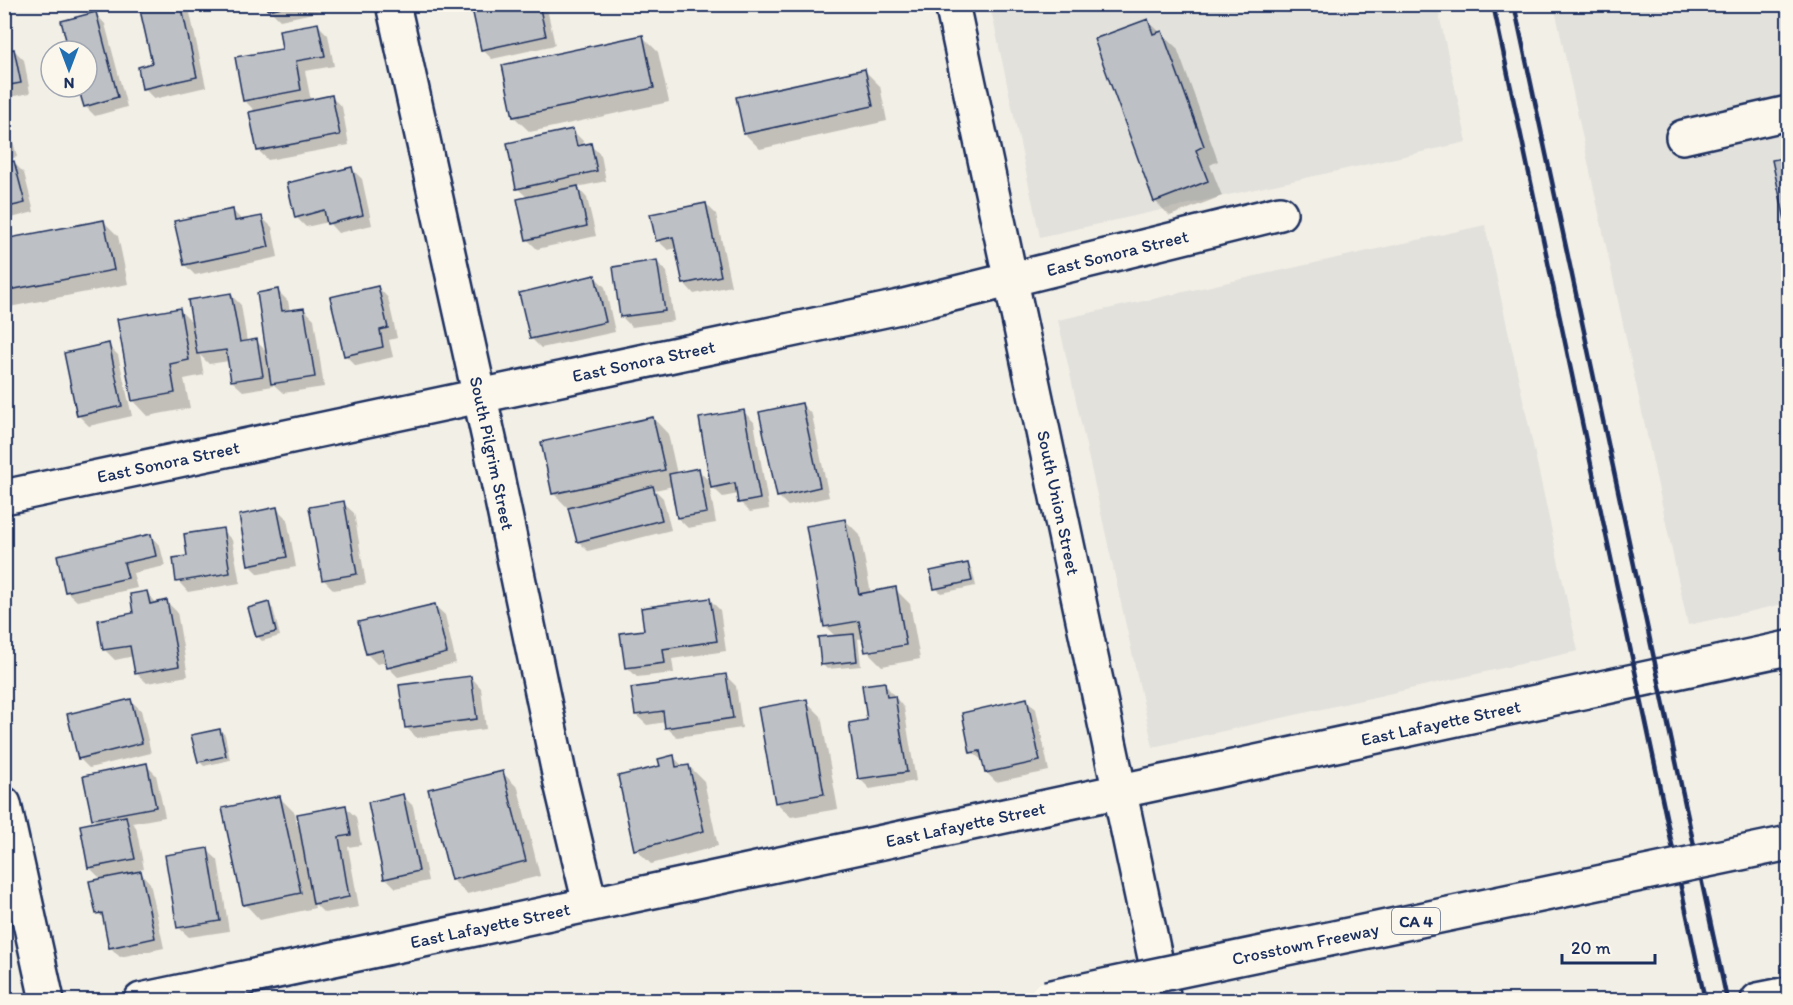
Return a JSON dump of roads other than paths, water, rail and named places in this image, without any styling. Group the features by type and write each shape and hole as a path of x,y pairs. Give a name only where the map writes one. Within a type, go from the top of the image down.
{"main road":[{"name":"South Pilgrim Street","path":"393,4 590,904"},
{"name":"South Union Street","path":"952,4 1164,1000"},
{"path":"1683,137 1788,113"},
{"name":"East Sonora Street","path":"4,497 1011,280 1280,213"},
{"name":"East Lafayette Street","path":"141,1000 1119,793 1788,648"},
{"path":"4,804 47,1000"},
{"name":"Crosstown Freeway","path":"1041,999 1787,843"},
{"path":"1758,1000 1788,994"}],"railway":[{"path":"1493,4 1705,1000"},
{"path":"1514,4 1727,1000"}]}
